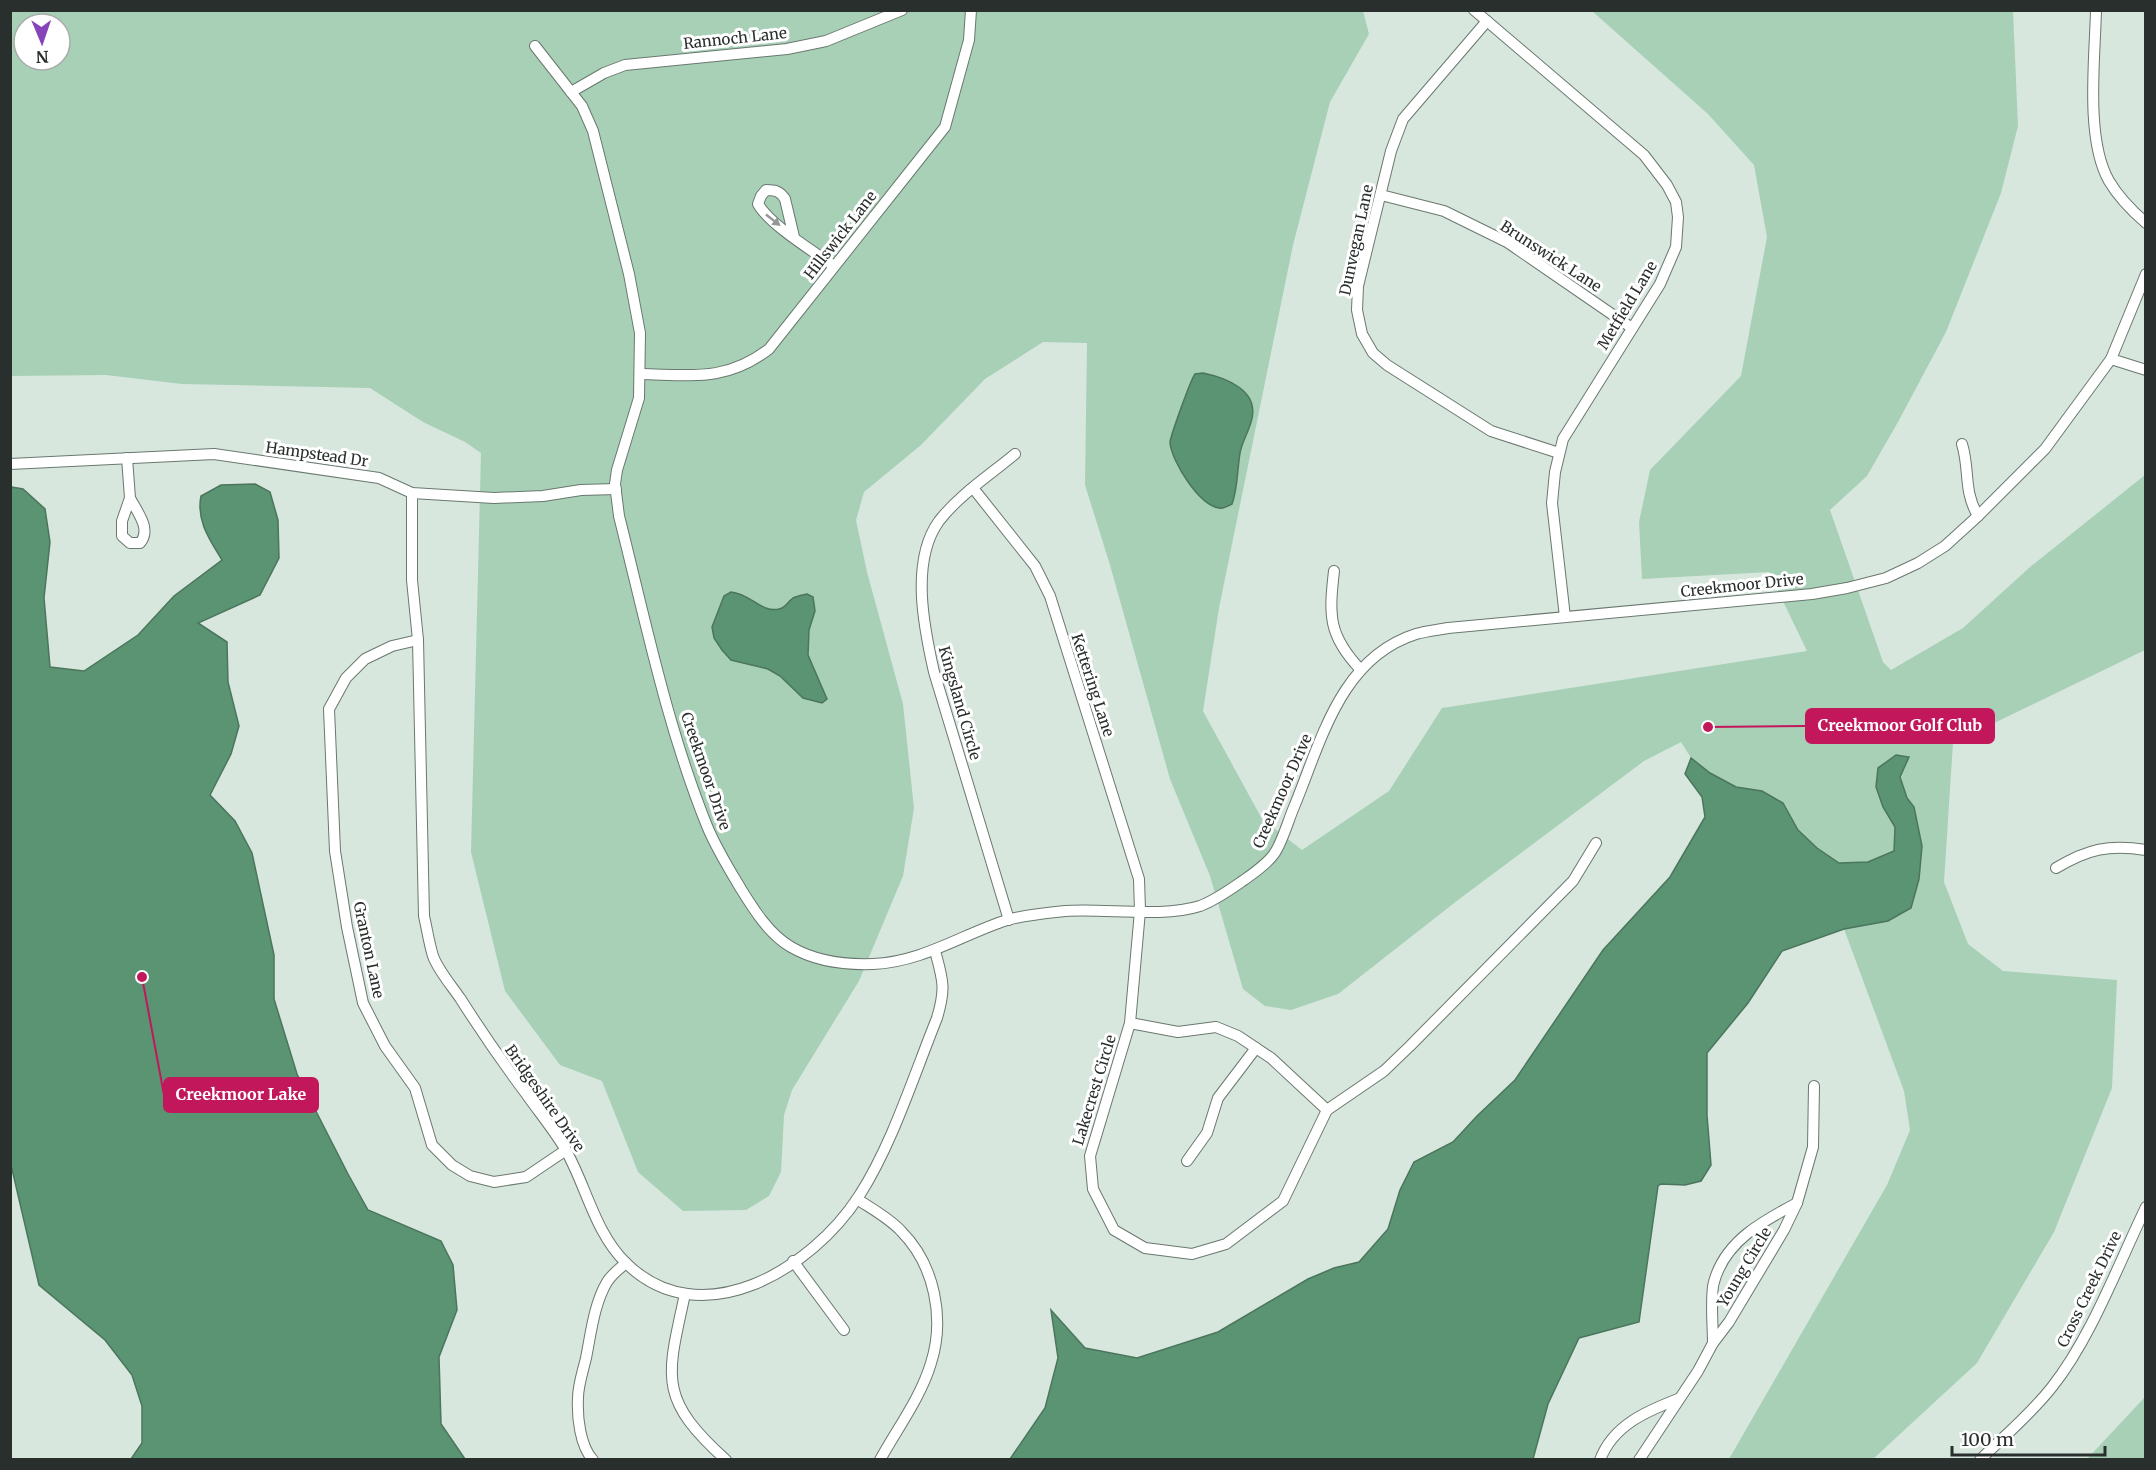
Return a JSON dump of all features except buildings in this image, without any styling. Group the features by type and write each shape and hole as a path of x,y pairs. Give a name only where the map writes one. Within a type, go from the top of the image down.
{"street":[{"name":"Rannoch Lane","path":"571,92 604,73 625,65 787,49 826,41 902,10"},
{"name":"Hillswick Lane","path":"641,374 697,376 721,374 745,365 769,349 945,127 969,40 971,10"},
{"name":"Metfield Lane","path":"1474,10 1644,155 1667,185 1676,202 1678,236 1673,257 1660,285 1563,439 1559,453 1552,503 1564,618"},
{"path":"2096,10 2094,118 2097,143 2108,179 2127,207 2145,223"},
{"name":"Dunvegan Lane","path":"1486,21 1403,119 1391,150 1358,286 1357,310 1362,334 1373,353 1387,365 1465,417 1491,431 1559,453"},
{"name":"Creekmoor Drive","path":"535,46 586,114 600,154 629,274 640,333 641,374 639,398 617,470 616,489 619,516 668,704 692,783 708,830 753,908 770,929 790,946 809,956 836,963 873,964 909,959 1009,920 1065,911 1140,910 1158,912 1199,906 1228,892 1274,855 1329,718 1360,669 1391,645 1416,634 1448,628 1812,594 1886,578 1918,563 1946,546 2045,449 2110,359 2145,274"},
{"name":"Brunswick Lane","path":"1381,195 1444,211 1507,242 1632,328"},
{"path":"794,237 834,266"},
{"path":"2110,359 2145,370"},
{"path":"1962,444 1967,461 1966,480 1971,504 1978,516"},
{"name":"Hampstead Dr","path":"10,464 214,454 380,478 412,493 494,498 616,489"},
{"name":"Kingsland Circle","path":"1009,920 934,672 927,642 922,582 923,559 929,539 939,521 973,488 1015,454"},
{"path":"128,458 130,498"},
{"name":"Kettering Lane","path":"973,488 1035,566 1050,596 1139,879 1140,910"},
{"name":"Bridgeshire Drive","path":"412,493 412,580 418,640 424,916 434,958 489,1044 566,1150 611,1246 626,1263 649,1280 685,1294 723,1295 767,1279 794,1261 829,1232 857,1199 878,1164 937,1017 944,985 934,951"},
{"path":"1334,571 1331,616 1334,631 1346,655 1360,669"},
{"name":"Granton Lane","path":"418,640 392,645 365,659 346,678 329,709 335,850 347,927 363,1003 385,1046 415,1088 432,1145 452,1165 470,1176 494,1182 526,1177 566,1150"},
{"name":"Lakecrest Circle","path":"1140,910 1130,1023 1090,1156 1093,1190 1114,1230 1145,1248 1192,1254 1226,1244 1283,1201 1327,1110 1384,1071 1410,1046 1573,881 1596,843"},
{"path":"2056,868 2094,850 2120,846 2145,850"},
{"name":"Lakecrest Circle","path":"1130,1023 1178,1032 1216,1027 1238,1036 1271,1058 1327,1110"},
{"path":"1187,1161 1207,1133 1218,1098 1256,1048"},
{"name":"Young Circle","path":"1640,1460 1698,1371 1713,1343 1729,1322 1784,1230 1797,1203 1813,1147 1814,1086"},
{"path":"857,1199 902,1232 920,1257 932,1286 938,1315 937,1341 931,1365 880,1460"},
{"name":"Young Circle","path":"1713,1343 1713,1282 1726,1256 1746,1233 1797,1203"},
{"name":"Cross Creek Drive","path":"1980,1460 2052,1388 2079,1347 2145,1207"},
{"path":"794,1261 844,1330"},
{"path":"593,1460 582,1435 578,1396 597,1306 605,1285 612,1275 626,1263"},
{"path":"685,1294 671,1358 675,1399 693,1429 726,1460"},
{"path":"1600,1460 1603,1451 1622,1427 1647,1410 1678,1399"}],"shaded area":[{"path":"11,11 1363,11 1369,34 1330,102 1293,245 1219,608 1203,711 1262,819 1302,850 1389,791 1442,708 1807,651 1769,572 1642,579 1639,522 1650,470 1741,376 1767,237 1754,165 1708,114 1592,11 2013,11 2018,126 2001,193 1946,332 1898,422 1867,476 1830,510 1883,662 1891,670 1963,628 2030,567 2145,475 2145,650 1953,743 1944,882 1968,944 2003,971 2117,980 2112,1088 2054,1232 1977,1363 1873,1459 1729,1459 1887,1185 1910,1130 1904,1091 1844,929 1888,921 1914,807 1907,798 1900,777 1878,768 1877,787 1883,807 1895,827 1894,851 1868,862 1839,863 1817,848 1798,830 1783,803 1762,791 1736,787 1710,773 1691,758 1681,742 1644,761 1458,900 1338,994 1291,1010 1265,1006 1243,989 1210,876 1170,779 1085,485 1087,343 1043,342 985,379 921,445 864,492 856,520 867,572 903,704 914,808 903,876 859,981 792,1090 784,1115 781,1172 769,1196 746,1210 683,1211 638,1172 602,1081 560,1065 505,991 471,852 481,453 465,442 423,422 370,388 182,384 106,375 11,376"},
{"path":"1203,373 1222,378 1240,388 1247,394 1253,411 1240,453 1234,498 1232,504 1223,508 1211,505 1195,491 1181,471 1170,443 1193,378 1195,374"},
{"path":"255,484 270,492 278,520 279,558 260,595 198,623 227,642 228,682 239,726 231,754 210,795 235,821 252,853 274,955 274,999 297,1074 348,1174 368,1210 441,1241 453,1265 457,1310 439,1357 441,1424 465,1459 131,1459 142,1443 142,1406 132,1375 105,1340 39,1285 11,1165 11,487 23,489 45,509 50,542 44,598 50,667 84,671 138,635 174,596 222,560 202,522 201,496 221,485"},
{"path":"731,592 738,593 773,610 784,607 796,597 807,594 813,597 815,611 809,630 808,655 827,699 822,703 803,698 780,676 768,669 731,660 722,650 714,638 712,627 724,596"},
{"path":"1896,755 1909,757 1900,777 1907,798 1914,807 1922,846 1919,879 1911,908 1888,921 1844,929 1782,951 1748,1003 1707,1053 1707,1115 1711,1165 1701,1181 1685,1185 1661,1184 1658,1186 1639,1322 1579,1338 1548,1404 1533,1459 1010,1459 1045,1408 1058,1358 1051,1310 1085,1348 1137,1358 1218,1332 1308,1279 1334,1268 1359,1262 1388,1229 1400,1190 1414,1162 1453,1142 1515,1080 1603,950 1670,877 1705,817 1702,797 1685,774 1691,758 1710,773 1736,787 1762,791 1783,803 1798,830 1817,848 1839,863 1868,862 1894,851 1895,827 1883,807 1876,787 1878,768"},
{"path":"2145,1397 2145,1459 2087,1459"}],"place":[{"name":"Creekmoor Golf Club","path":"1708,727"},
{"name":"Creekmoor Lake","path":"142,977"}]}
